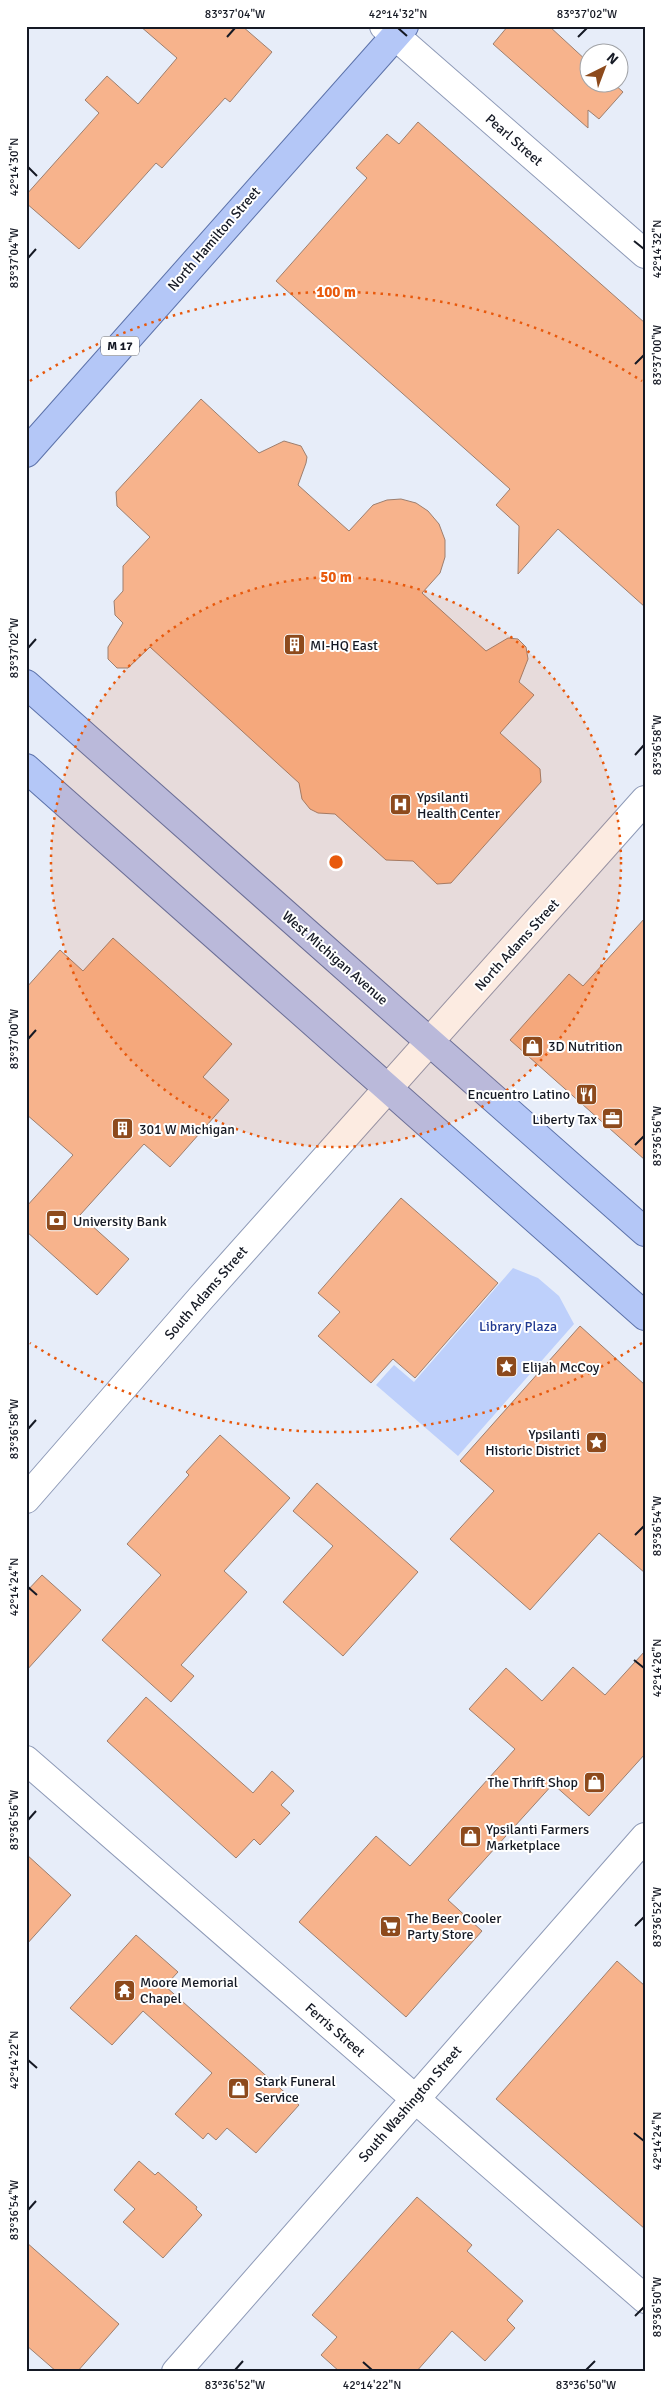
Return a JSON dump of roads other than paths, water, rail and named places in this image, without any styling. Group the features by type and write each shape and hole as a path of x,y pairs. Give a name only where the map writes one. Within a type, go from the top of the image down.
{"main road":[{"name":"North Hamilton Street","path":"26,453 395,29"},
{"name":"West Michigan Avenue","path":"26,684 645,1232"},
{"path":"26,768 645,1316"}],"street":[{"name":"Pearl Street","path":"395,29 645,254"},
{"name":"North Adams Street","path":"388,1089 645,800"},
{"name":"South Adams Street","path":"26,1499 200,1299 388,1089"},
{"name":"Ferris Street","path":"26,1760 413,2099 456,2132 645,2299"},
{"name":"South Washington Street","path":"176,2372 413,2099 645,1837"}],"place":[{"name":"MI-HQ East","path":"294,645"},
{"name":"Ypsilanti Health Center","path":"401,805"},
{"name":"3D Nutrition","path":"532,1046"},
{"name":"Encuentro Latino","path":"586,1094"},
{"name":"Liberty Tax","path":"613,1119"},
{"name":"301 W Michigan","path":"123,1129"},
{"name":"University Bank","path":"57,1221"},
{"name":"Elijah McCoy","path":"506,1367"},
{"name":"Ypsilanti Historic District","path":"596,1442"},
{"name":"The Thrift Shop","path":"594,1782"},
{"name":"Ypsilanti Farmers Marketplace","path":"470,1837"},
{"name":"The Beer Cooler Party Store","path":"391,1926"},
{"name":"Moore Memorial Chapel","path":"124,1990"},
{"name":"Stark Funeral Service","path":"239,2089"}],"park label":[{"name":"Library Plaza","path":"518,1326"}]}
